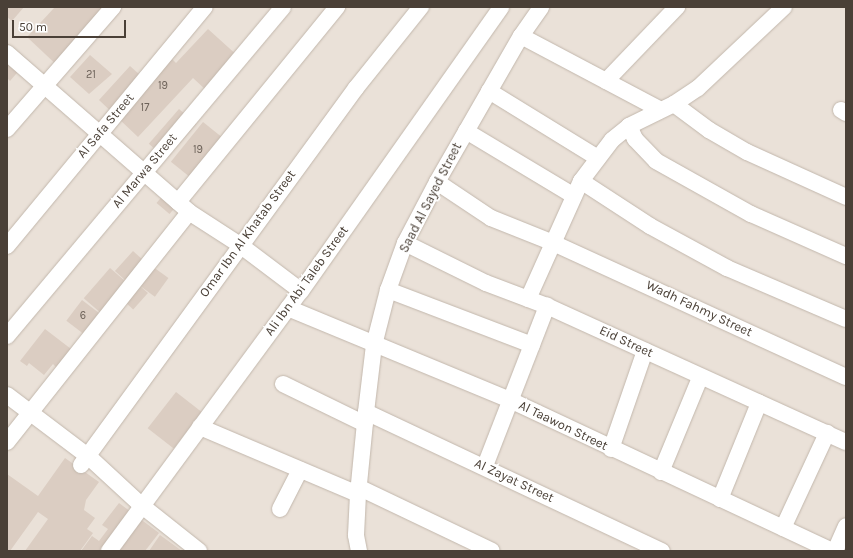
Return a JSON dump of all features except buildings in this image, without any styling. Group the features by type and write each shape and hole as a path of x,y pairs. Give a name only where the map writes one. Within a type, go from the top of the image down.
{"street":[{"path":"7,129 113,7"},
{"name":"Al Safa Street","path":"7,246 205,7"},
{"name":"Al Marwa Street","path":"7,336 283,7"},
{"path":"7,442 183,207 337,7"},
{"name":"Omar Ibn Al Khatab Street","path":"85,461 240,245 356,88 421,7"},
{"name":"Ali Ibn Abi Taleb Street","path":"109,551 141,505 301,291 501,7"},
{"name":"Saad Al Sayed Street","path":"359,551 356,535 358,491 365,418 374,345 388,290 405,243 437,182 521,36 541,7"},
{"path":"606,81 676,7"},
{"path":"528,299 551,242 581,181 612,140 629,126 668,107 698,88 784,7"},
{"path":"521,36 606,81 668,107 747,152 846,197"},
{"path":"7,52 183,207 240,245 301,291"},
{"path":"489,91 598,158"},
{"path":"629,126 635,139 656,161 751,214 846,256"},
{"path":"466,131 574,196"},
{"path":"581,181 650,226 727,268 846,319"},
{"name":"Wadh Fahmy Street","path":"437,182 491,218 551,242 846,377"},
{"name":"Eid Street","path":"405,243 445,264 547,306 646,351 700,378 846,442"},
{"path":"388,290 532,345"},
{"path":"485,466 547,306"},
{"name":"Al Taawon Street","path":"288,308 374,345 510,400 660,472 834,551"},
{"path":"611,449 646,351"},
{"path":"660,472 700,378"},
{"name":"Al Zayat Street","path":"283,384 485,466 662,551"},
{"path":"7,395 85,461 198,551"},
{"path":"720,499 759,403"},
{"path":"200,427 300,470 358,491 492,551"},
{"path":"783,528 827,433"},
{"path":"280,509 300,470"},
{"path":"834,551 846,526"}],"shaded area":[{"path":"7,7 846,7 846,551 7,551"}]}
